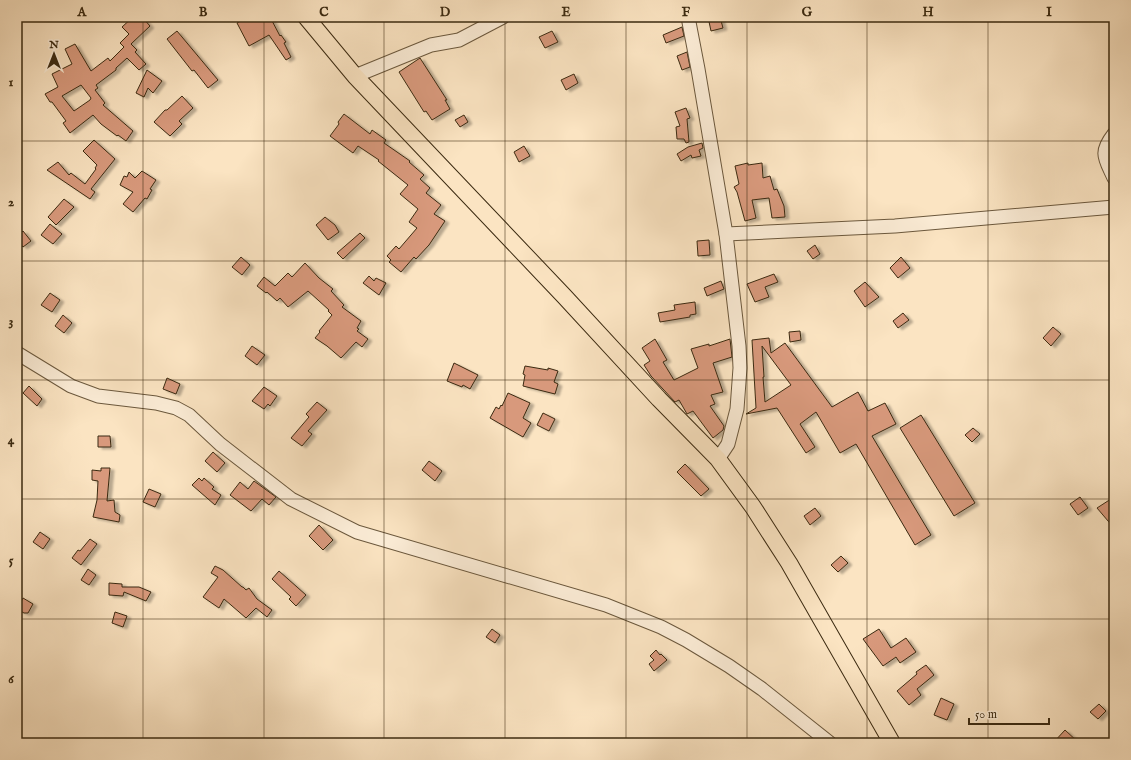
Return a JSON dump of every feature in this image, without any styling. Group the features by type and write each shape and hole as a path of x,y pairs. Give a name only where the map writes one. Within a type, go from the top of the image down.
{"main road":[{"path":"306,17 355,76 564,296 659,399 718,459 753,507 788,563 892,743"}],"street":[{"path":"355,76 430,45 459,40 503,17"},
{"path":"688,17 726,234 737,327 740,368 737,409 734,424 728,444 718,459"},
{"path":"1114,134 1108,142 1104,156 1114,178"},
{"path":"726,234 895,226 1114,207"},
{"path":"17,353 71,386 98,396 156,403 176,408 189,415 220,444 291,499 357,532 606,605 660,627 686,640 729,666 762,689 830,743"}],"building":[{"path":"133,17 142,17 150,26 131,44 137,50 135,52 146,64 139,70 127,58 116,68 116,70 96,85 98,88 95,90 105,103 103,105 133,131 126,141 101,124 93,115 70,133 63,123 66,121 45,94 58,87 52,74 72,64 65,49 75,44 91,71 108,58 110,61 124,47 120,43 129,34 122,27","holes":["81,85 91,98 74,111 62,96"]},
{"path":"248,17 270,17 280,36 281,35 286,42 284,43 291,57 286,60 269,35 249,46 237,23"},
{"path":"708,17 720,17 723,28 711,31"},
{"path":"682,27 684,36 666,43 663,35"},
{"path":"177,31 218,80 208,88 194,70 192,71 167,39"},
{"path":"552,31 558,42 545,48 539,37"},
{"path":"687,52 690,67 682,70 677,56"},
{"path":"420,58 447,100 445,100 450,109 432,120 426,111 424,112 399,72"},
{"path":"147,70 162,81 153,93 148,88 144,97 136,93"},
{"path":"574,74 578,83 566,90 561,80"},
{"path":"182,96 193,108 179,121 182,124 170,136 154,122 165,110 167,110"},
{"path":"686,108 690,118 687,119 689,142 686,143 684,139 677,139 676,127 680,126 675,112"},
{"path":"344,114 370,134 372,130 386,140 384,143 410,161 409,162 424,175 420,179 430,188 426,193 441,205 434,214 445,221 429,245 416,259 414,257 401,272 389,262 391,260 387,256 396,246 399,249 417,228 409,222 418,209 400,194 408,185 378,161 379,160 358,146 353,153 330,136"},
{"path":"464,115 468,122 460,127 455,120"},
{"path":"94,140 115,159 91,189 95,192 90,199 47,170 58,162 69,175 71,173 85,184 96,169 95,168 97,165 83,151"},
{"path":"702,143 703,148 699,150 701,156 692,158 691,155 681,161 677,154 688,147"},
{"path":"524,146 530,156 519,162 514,152"},
{"path":"748,163 748,165 762,163 763,178 770,176 774,190 777,189 784,206 785,217 772,218 769,198 752,200 756,218 745,221 737,192 734,187 739,184 735,166"},
{"path":"142,171 156,180 150,189 152,190 147,199 145,198 133,212 123,204 133,192 120,185 124,176 127,177 129,172 135,178"},
{"path":"64,199 74,207 56,225 48,217"},
{"path":"325,217 335,225 339,232 328,240 316,225"},
{"path":"50,224 62,234 53,244 41,235"},
{"path":"23,231 31,241 23,247 17,240 17,236"},
{"path":"360,233 365,238 343,259 337,253"},
{"path":"709,240 710,255 698,256 697,241"},
{"path":"815,245 820,254 813,259 807,251"},
{"path":"241,257 250,265 242,275 232,267"},
{"path":"901,257 910,268 898,278 890,268"},
{"path":"305,263 319,278 333,289 331,291 344,305 342,307 361,321 357,331 368,339 362,347 356,342 341,358 315,338 332,315 328,311 329,310 308,291 288,307 280,298 277,301 257,286 264,277 275,286 288,273 292,277"},
{"path":"774,274 778,282 765,287 769,297 755,302 747,284"},
{"path":"369,276 374,281 376,278 386,283 379,295 363,283"},
{"path":"721,281 724,289 707,296 704,288"},
{"path":"865,282 879,297 865,307 854,291"},
{"path":"50,293 60,300 52,312 41,305"},
{"path":"695,302 696,314 690,315 690,317 660,322 658,313 675,310 674,305"},
{"path":"903,313 909,320 898,328 893,321"},
{"path":"63,315 72,323 64,333 55,326"},
{"path":"1053,327 1061,334 1051,346 1043,338"},
{"path":"800,331 801,340 790,342 789,332"},
{"path":"769,338 771,353 785,343 832,407 858,392 868,411 885,403 896,424 872,436 931,535 915,545 856,444 840,453 816,412 800,424 815,447 806,453 777,408 746,414 756,408 752,340","holes":["762,346 791,385 765,402"]},
{"path":"655,339 667,360 663,362 674,380 698,368 691,349 709,344 709,346 730,339 732,357 713,363 723,392 711,395 715,404 710,406 724,426 723,430 713,438 693,411 687,414 679,400 675,402 651,376 644,365 650,361 642,348"},
{"path":"252,346 265,355 257,365 245,356"},
{"path":"454,363 478,375 470,389 463,385 462,387 447,381"},
{"path":"525,366 548,370 548,368 558,371 554,382 558,384 555,394 523,386"},
{"path":"167,378 180,384 176,394 163,389"},
{"path":"29,386 42,399 37,406 23,393"},
{"path":"264,387 277,396 270,406 268,404 264,409 252,401"},
{"path":"508,393 530,403 523,418 531,423 523,437 490,418 496,407 499,409 501,405 502,406"},
{"path":"317,402 327,410 308,431 312,434 302,446 291,438 309,417 306,414"},
{"path":"543,413 555,419 549,431 537,425"},
{"path":"921,415 975,503 954,516 900,428"},
{"path":"973,428 980,434 972,442 965,435"},
{"path":"98,436 110,436 111,447 98,447"},
{"path":"213,452 225,463 217,472 205,461"},
{"path":"429,461 442,471 435,481 422,470"},
{"path":"685,464 709,489 701,496 677,472"},
{"path":"101,468 110,468 107,501 114,500 115,512 120,515 119,522 93,517 97,500 98,481 92,480 92,470 101,471"},
{"path":"199,478 202,481 204,478 214,487 212,489 221,495 215,505 192,485"},
{"path":"254,481 276,497 269,505 262,499 251,511 230,495 240,482 248,489"},
{"path":"149,489 161,494 155,507 143,502"},
{"path":"1080,497 1088,508 1078,515 1070,504"},
{"path":"1114,497 1114,528 1097,508"},
{"path":"815,508 821,516 810,525 804,516"},
{"path":"319,525 333,540 323,550 309,536"},
{"path":"40,532 50,539 43,549 33,542"},
{"path":"90,539 97,544 81,565 72,558"},
{"path":"841,556 848,563 838,572 831,565"},
{"path":"215,566 223,570 246,590 249,588 257,599 272,610 267,617 256,608 246,618 224,599 219,608 203,597 218,577 211,573"},
{"path":"88,569 96,575 89,585 81,580"},
{"path":"279,571 306,595 296,606 289,599 291,597 272,579"},
{"path":"109,583 122,584 122,587 139,587 151,592 146,601 124,592 123,596 109,595"},
{"path":"23,598 33,604 28,613 24,613 17,609"},
{"path":"115,612 127,616 123,627 112,623"},
{"path":"492,629 500,635 495,643 486,637"},
{"path":"879,629 891,648 906,638 916,652 900,663 896,657 883,666 863,639"},
{"path":"656,650 667,660 654,671 649,664 654,660 650,656"},
{"path":"926,665 934,675 917,689 921,695 909,705 897,691 917,674 916,672"},
{"path":"941,698 954,704 947,720 934,715"},
{"path":"1099,704 1106,711 1098,719 1090,712"},
{"path":"1065,730 1079,743 1053,743"}]}
